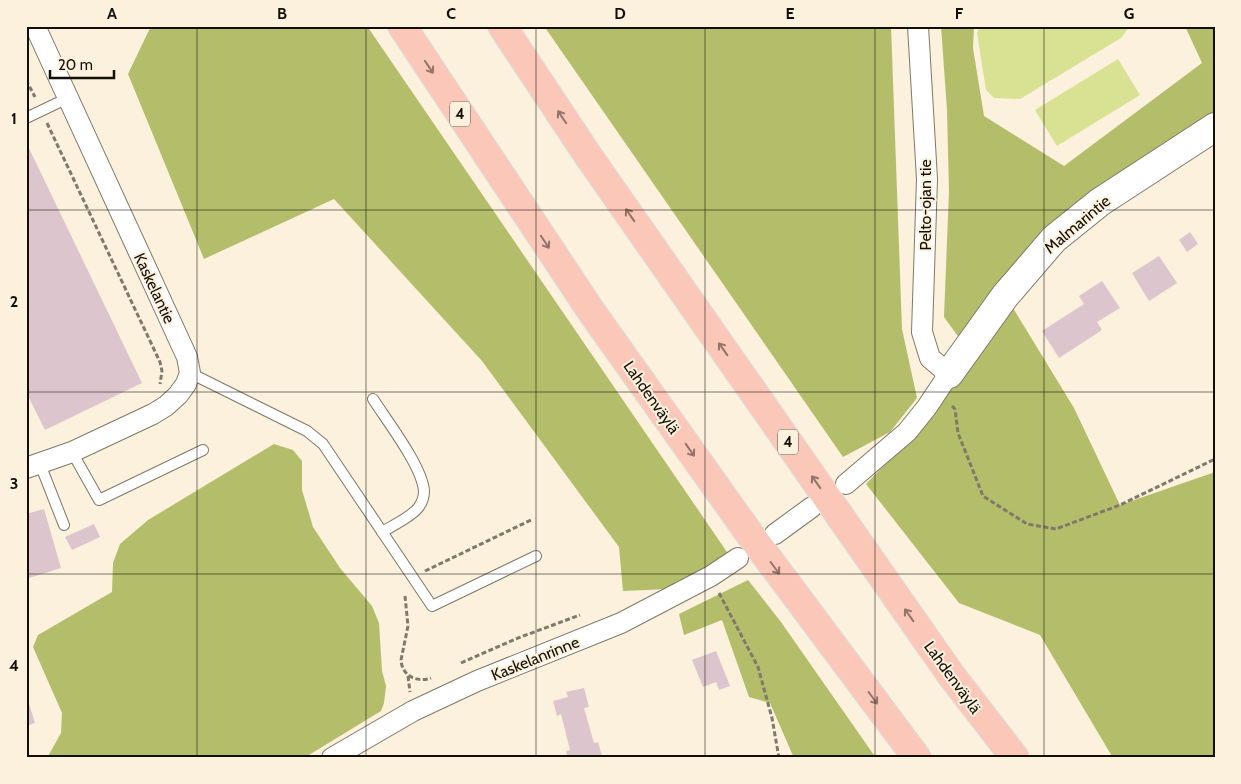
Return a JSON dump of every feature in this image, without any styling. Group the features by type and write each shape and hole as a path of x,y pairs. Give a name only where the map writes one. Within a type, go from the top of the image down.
{"highway":[{"name":"Lahdenväylä","path":"402,26 591,311 746,529 917,758"},
{"name":"Lahdenväylä","path":"502,26 589,158 951,675 1014,758"}],"street":[{"name":"Kaskelantie","path":"35,26 183,348 190,373"},
{"name":"Pelto-ojan tie","path":"918,26 927,179 922,332 930,358 943,383"},
{"name":"Malmarintie","path":"943,383 1005,296 1054,239 1100,202 1215,127"},
{"path":"33,466 72,452 153,414 178,395 186,384 190,373"},
{"path":"846,484 907,432 943,383"},
{"path":"775,534 812,507"},
{"name":"Kaskelanrinne","path":"332,758 413,710 477,681 621,624 711,576 738,558"}],"lane":[{"path":"26,118 68,98"},
{"path":"190,373 307,431 323,444 432,606 536,556"},
{"path":"373,400 412,460 422,481 424,493 422,503 416,511 382,532"},
{"path":"72,452 99,500 203,450"},
{"path":"33,466 64,525"}],"path":[{"path":"26,80 160,362 162,371 160,383 155,389"},
{"path":"943,383 955,409 958,433 982,496 1027,524 1056,529 1120,505 1215,459"},
{"path":"412,578 533,518"},
{"path":"711,576 758,667 772,718 780,758"}],"green space":[{"path":"151,26 367,26 729,555 668,589 623,591 619,547 482,361 334,199 204,259 128,74"},
{"path":"544,26 891,26 902,329 917,398 890,432 843,457"},
{"path":"941,26 974,26 973,48 984,116 1064,166 1202,63 1185,26 1215,26 1215,113 960,339 944,317 949,191 947,110"},
{"path":"980,26 1130,26 1121,38 1020,99 994,98 986,90 977,33"},
{"path":"1118,59 1140,95 1057,146 1035,110"},
{"path":"1013,308 1074,408 1120,505 1215,472 1215,758 1113,758 1040,635 959,603 866,484 931,417"},
{"path":"274,444 293,450 302,461 302,490 313,527 340,568 372,606 379,623 382,671 386,686 381,711 304,758 47,758 61,733 62,713 33,647 38,635 112,592 113,563 120,544 148,520"},
{"path":"748,580 781,622 876,758 794,758 770,703 749,697 722,620 684,635 679,614"}],"building":[{"path":"26,142 142,383 45,430 26,392"},
{"path":"1190,232 1198,244 1187,252 1179,240"},
{"path":"1159,256 1177,283 1149,301 1132,273"},
{"path":"1102,281 1120,308 1097,322 1102,330 1059,358 1042,331 1084,304 1079,296"},
{"path":"44,509 61,568 26,579 26,514"},
{"path":"94,524 100,537 72,550 65,537"},
{"path":"716,651 730,686 719,690 716,682 703,687 692,660"},
{"path":"584,688 589,707 584,708 594,743 598,742 602,756 568,758 566,751 570,750 561,714 557,716 553,701 568,697 566,692"},
{"path":"26,694 35,723 26,726"}]}
